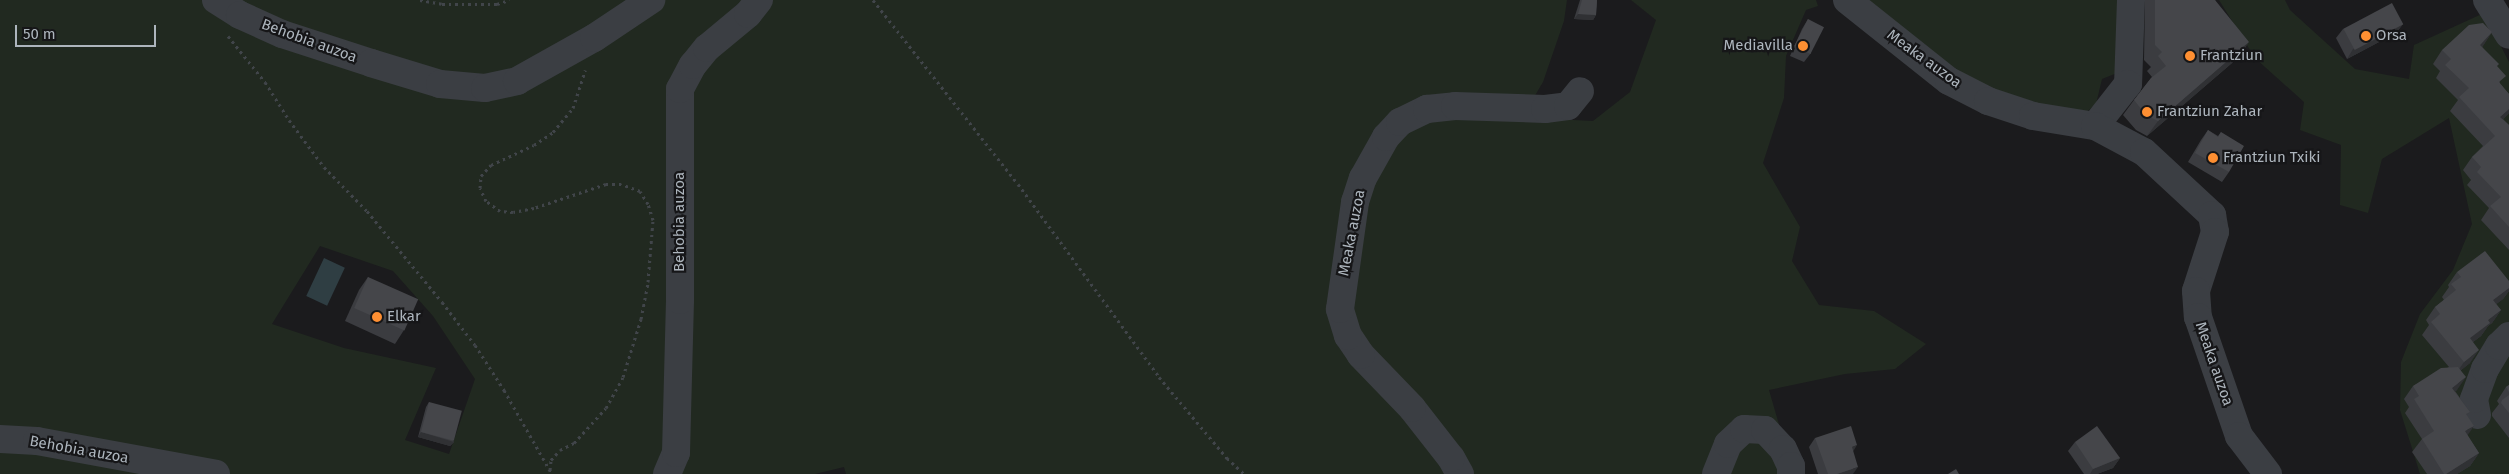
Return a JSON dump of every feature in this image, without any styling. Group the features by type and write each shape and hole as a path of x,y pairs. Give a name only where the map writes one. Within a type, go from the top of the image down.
{"street":[{"name":"Behobia auzoa","path":"216,0 240,15 282,34 440,84 485,88 517,81 594,38 651,0"},
{"name":"Behobia auzoa","path":"667,474 676,453 680,300 680,89 697,59 748,14 759,0"},
{"name":"Meaka auzoa","path":"1847,0 1949,81 1988,101 2033,116 2095,126 2144,152 2212,215 2215,232 2196,291 2198,317 2239,436 2268,474"},
{"path":"2095,126 2128,84 2131,0"},
{"path":"2487,0 2509,34"},
{"name":"Meaka auzoa","path":"1460,474 1451,458 1412,408 1361,355 1348,336 1340,309 1355,202 1363,178 1386,137 1400,122 1427,109 1455,106 1544,109 1568,106 1580,91"},
{"path":"2477,414 2474,398 2485,369 2499,346 2509,336"},
{"path":"1716,474 1728,444 1744,429 1765,430 1783,448 1792,466 1791,474"},
{"name":"Behobia auzoa","path":"0,439 37,441 216,474"}],"path":[{"path":"420,0 442,4 497,4 509,0"},
{"path":"873,0 1018,184 1159,377 1226,458 1244,474"},
{"path":"228,35 239,52 265,82 289,120 324,167 366,211 442,302 475,346 504,390 551,472"},
{"path":"551,472 551,460 555,455 574,443 606,408 623,377 641,319 648,282 653,220 648,204 640,192 621,184 606,184 534,208 513,212 500,211 486,201 480,188 481,176 492,165 534,145 553,132 573,108 594,38"}],"shaded area":[{"path":"0,0 1567,0 1564,21 1543,82 1530,104 1433,101 1386,146 1437,113 1593,121 1630,92 1656,20 1631,0 1816,0 1818,6 1806,10 1786,56 1784,98 1763,163 1800,227 1792,261 1819,305 1874,311 1926,344 1895,369 1845,374 1769,390 1791,466 1791,474 846,474 844,467 815,474 0,474","holes":["320,246 393,271 433,316 475,379 449,454 405,440 436,368 344,348 272,324"]},
{"path":"1853,0 2124,0 2117,73 2102,79 2096,104 2083,115 1988,96"},
{"path":"2219,0 2285,0 2290,10 2355,69 2409,79 2414,45 2484,13 2509,62 2509,474 2420,474 2400,410 2401,362 2420,314 2453,270 2472,224 2449,118 2382,159 2368,213 2340,205 2341,145 2300,130 2304,102 2255,58"},
{"path":"324,258 345,268 327,306 306,296"}],"building":[{"path":"1582,0 1597,0 1596,15 1578,14"},
{"name":"Frantziun","path":"2155,0 2215,0 2249,42 2158,121 2146,115 2134,100 2151,78 2166,66 2158,56 2162,52 2155,45"},
{"name":"Orsa","path":"2392,3 2403,24 2355,50 2343,29"},
{"path":"1808,19 1824,27 1810,54 1794,46"},
{"path":"2483,23 2492,32 2480,45 2499,64 2497,66 2506,76 2499,82 2509,94 2509,109 2500,117 2509,125 2509,227 2490,206 2501,197 2477,172 2481,167 2472,157 2495,136 2459,97 2469,88 2445,65 2451,59 2442,50 2469,25"},
{"path":"2208,130 2218,137 2221,132 2244,146 2229,172 2195,153"},
{"path":"2485,251 2509,281 2509,288 2493,300 2501,310 2488,320 2490,323 2470,338 2479,350 2464,362 2431,322 2440,314 2435,307 2456,290 2451,284 2461,277 2457,272"},
{"path":"368,277 418,299 404,330 354,308"},
{"path":"2458,367 2466,377 2452,388 2470,412 2466,414 2474,426 2465,431 2479,453 2444,474 2422,439 2434,431 2414,399 2419,396 2413,386 2441,368"},
{"path":"2509,395 2509,413 2501,403"},
{"path":"429,402 462,411 454,441 421,432"},
{"path":"1851,426 1857,445 1852,447 1858,467 1837,474 1828,474 1815,438"},
{"path":"2097,426 2120,458 2093,469 2075,442"},
{"path":"1956,469 1959,474 1948,474"}],"place":[{"name":"Orsa","path":"2366,36"},
{"name":"Mediavilla","path":"1803,46"},
{"name":"Frantziun","path":"2190,56"},
{"name":"Frantziun Zahar","path":"2147,112"},
{"name":"Frantziun Txiki","path":"2213,158"},
{"name":"Elkar","path":"377,317"}]}
